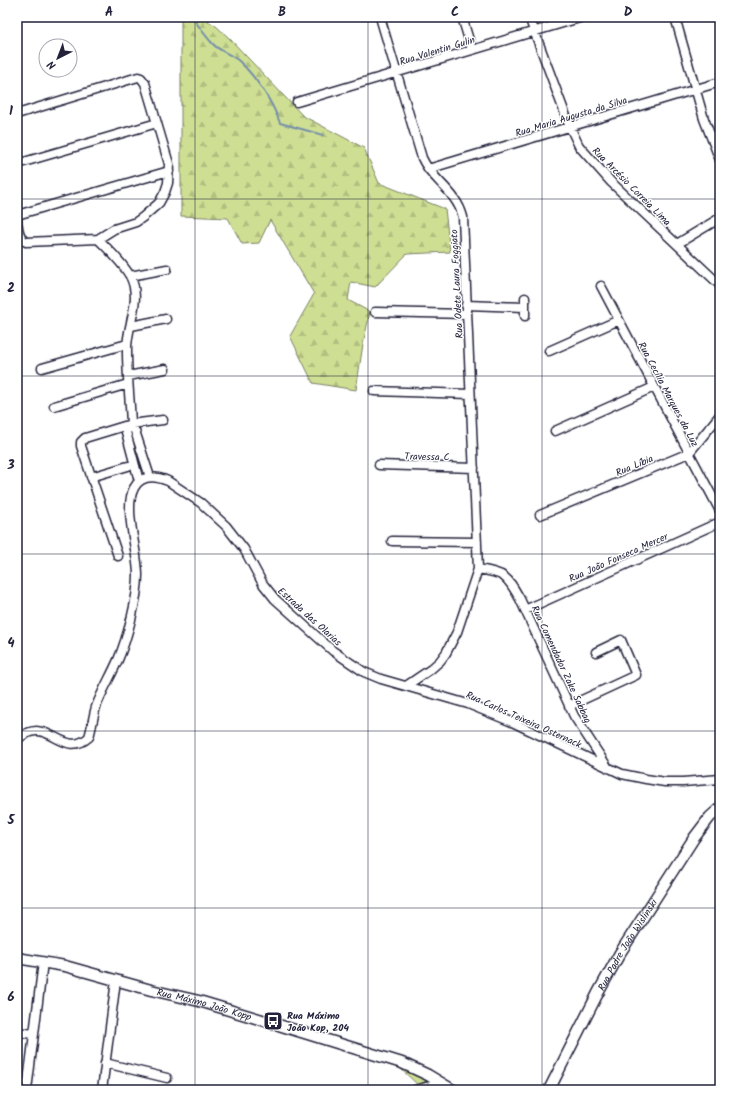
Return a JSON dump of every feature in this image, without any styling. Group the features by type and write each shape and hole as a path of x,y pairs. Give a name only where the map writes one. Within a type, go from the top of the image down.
{"main road":[{"name":"Rua Padre João Wislinski","path":"549,1090 620,953 694,838 710,817 720,808"},
{"name":"Rua Máximo João Kopp","path":"17,958 43,962 199,1001 390,1059 415,1068 453,1090"}],"street":[{"name":"Rua Odete Laura Foggiato","path":"380,17 422,158 428,169 448,190 460,207 463,217 478,569"},
{"path":"462,17 472,50"},
{"name":"Rua Arcésio Correia Lima","path":"528,17 579,146 596,166 720,285"},
{"name":"Rua Valentin Gulin","path":"297,102 583,17"},
{"path":"674,17 710,134 720,160"},
{"path":"17,114 141,78 145,83 167,156 169,171 168,183 165,192 159,203 152,211 136,222 114,229 98,239 26,242 22,240 20,236 17,219"},
{"name":"Rua Maria Augusta da Silva","path":"428,169 720,82"},
{"path":"17,164 156,123"},
{"path":"17,215 169,171"},
{"path":"677,244 720,218"},
{"path":"17,740 30,731 37,730 66,743 73,744 80,743 89,737 96,707 121,653 137,593 137,561 130,504 134,488 139,481 150,477 135,431 131,424 127,344 135,296 130,276 98,239"},
{"path":"130,276 167,269"},
{"name":"Rua Cecília Marques da Luz","path":"601,286 720,510"},
{"path":"525,298 525,316"},
{"path":"466,305 525,307"},
{"path":"375,312 467,314"},
{"path":"130,326 166,319"},
{"path":"549,351 619,320"},
{"path":"42,368 127,344"},
{"path":"54,406 128,380 165,369"},
{"path":"555,432 654,387"},
{"path":"374,391 470,394"},
{"name":"Rua Líbia","path":"540,515 689,453 720,415"},
{"path":"118,556 81,446 82,440 131,424 163,420"},
{"path":"131,424 126,432 139,481"},
{"path":"132,456 142,453"},
{"name":"Travessa C","path":"379,465 474,468"},
{"path":"91,477 128,466"},
{"name":"Estrada das Olarias","path":"150,477 160,477 168,481 215,515 240,543 268,591 333,651 364,672 381,679 406,686"},
{"name":"Rua João Fonseca Mercer","path":"525,610 720,522"},
{"path":"392,541 477,542"},
{"path":"406,686 427,672 440,661 446,653 457,632 478,569"},
{"name":"Rua Comendador Zake Sabbag","path":"478,569 497,572 507,578 525,610 569,706 583,732 609,768"},
{"path":"569,706 636,675 621,640 596,652"},
{"name":"Rua Carlos Teixeira Osternack","path":"406,686 450,698 489,712 609,768"},
{"path":"609,768 634,777 665,782 720,779"},
{"path":"27,1090 43,962"},
{"path":"102,1090 116,980"},
{"path":"17,1032 34,1034"},
{"path":"105,1062 167,1078"},
{"path":"415,1090 441,1082"}],"green space":[{"path":"181,17 208,17 208,21 229,38 303,116 364,148 379,183 445,209 450,252 407,254 375,287 351,282 348,300 370,312 363,344 356,390 313,383 290,336 314,294 270,220 259,243 242,244 228,218 181,216"},
{"path":"401,1069 411,1072 427,1081 418,1085"}],"waterway":[{"path":"192,17 207,38 222,51 239,61 251,74 268,98 280,123 323,135"}],"place":[{"name":"Rua Máximo João Kop, 204","path":"273,1021"}]}
